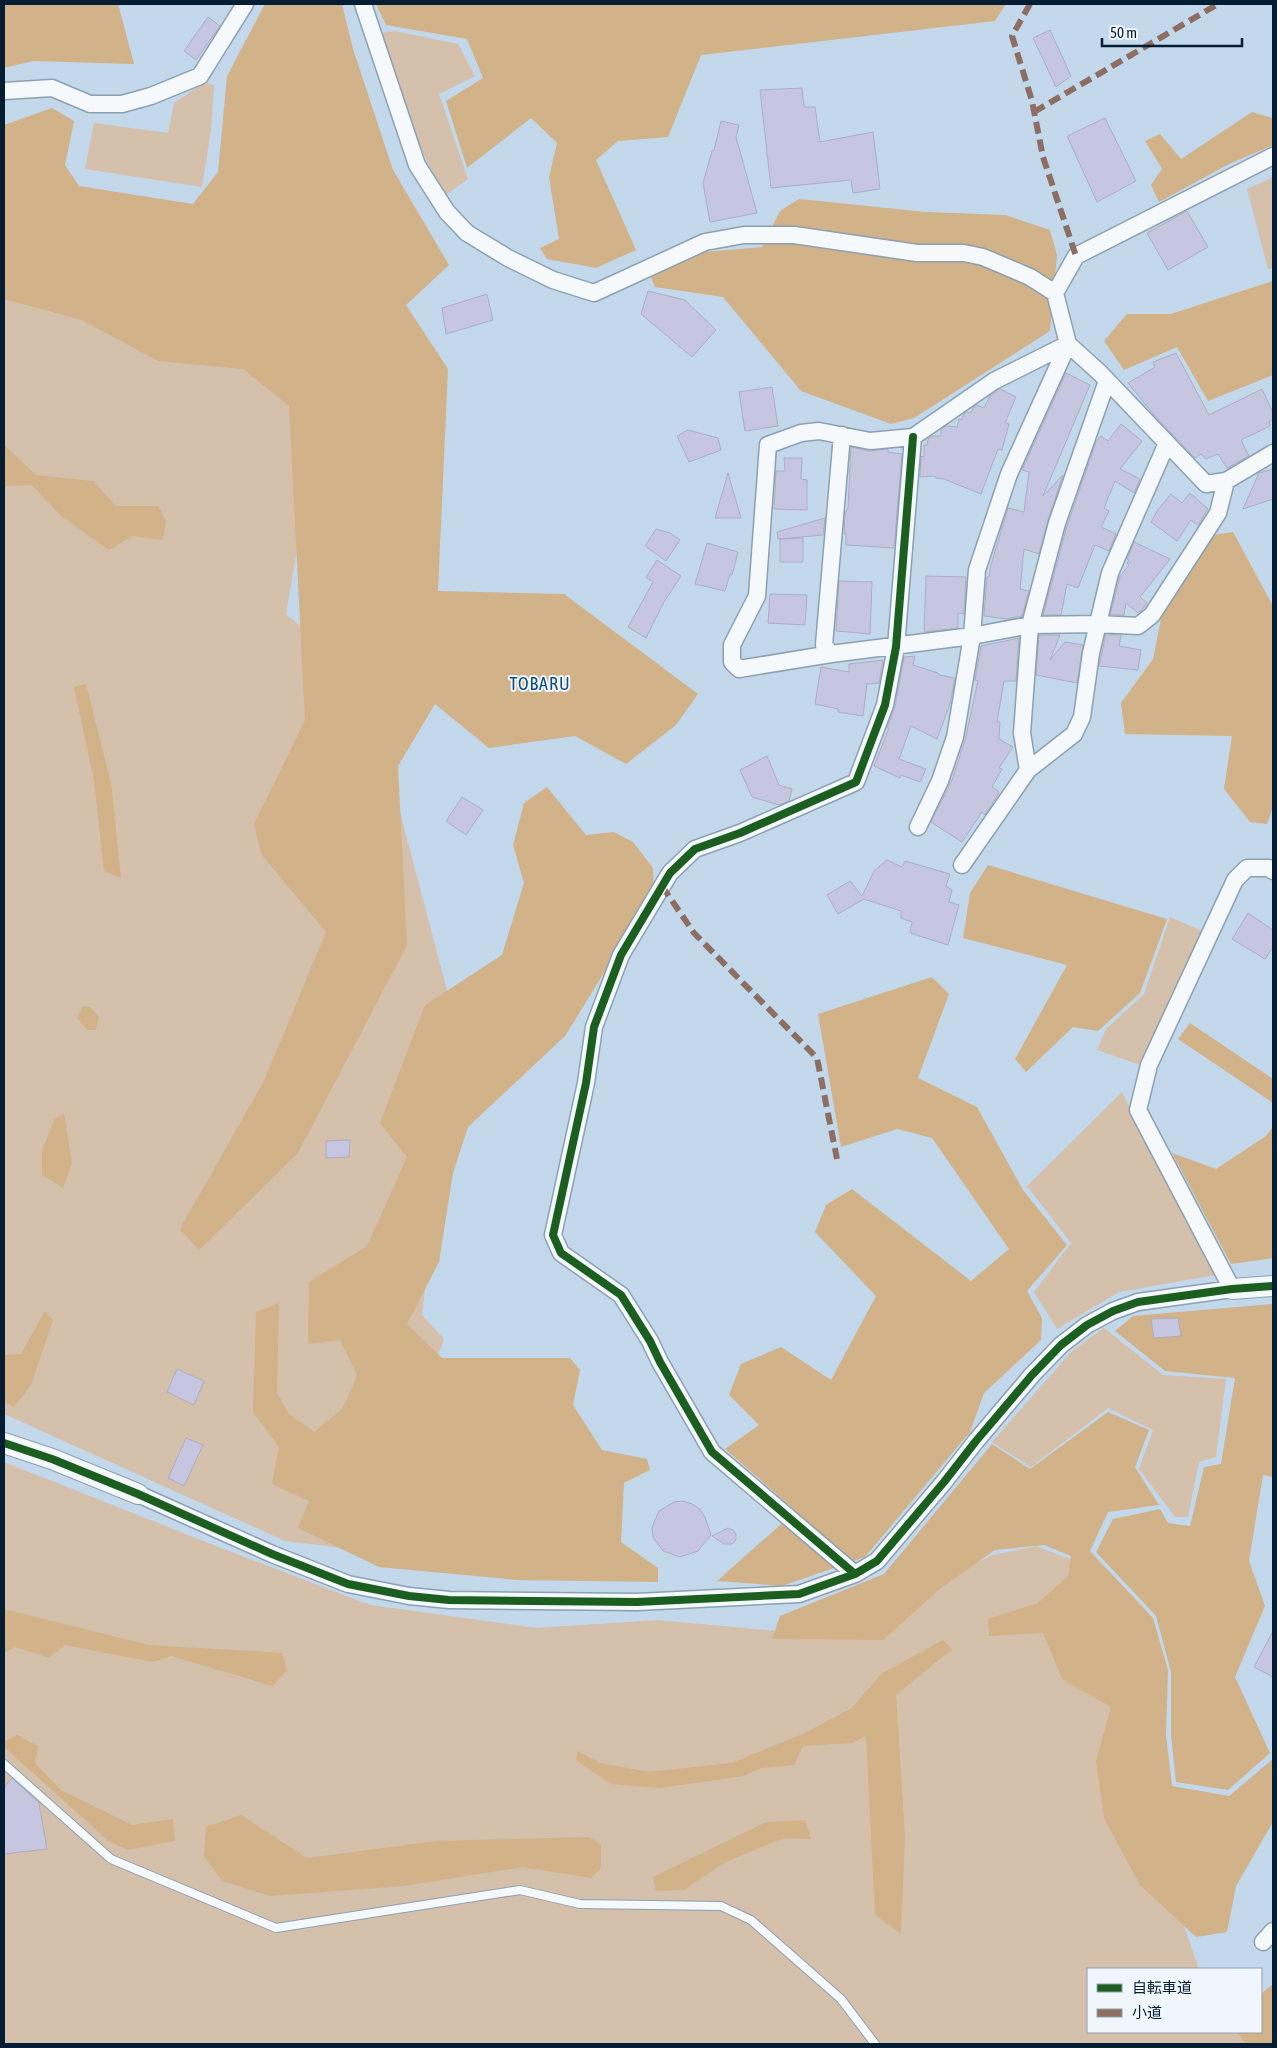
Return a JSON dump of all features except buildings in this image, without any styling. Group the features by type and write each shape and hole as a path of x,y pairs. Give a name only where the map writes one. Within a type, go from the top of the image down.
{"street":[{"path":"4,91 52,88 90,104 122,104 151,96 200,76 245,4"},
{"path":"363,4 417,165 447,212 467,233 508,258 553,280 594,293 706,242 744,235 794,235 917,253 964,253 974,255 1030,277 1055,293 1068,344 1107,381 1206,484 1226,482 1273,453"},
{"path":"1055,293 1076,256 1222,184 1273,156"},
{"path":"1068,344 994,381 913,437 870,441 820,431 801,433 768,445 758,596 732,645 732,662 739,669 831,654 972,636 1030,625 1098,624 1138,626 1152,614 1218,513 1226,482"},
{"path":"918,827 940,781 955,737 972,636 977,570 1009,474 1068,344"},
{"path":"1028,770 1022,733 1030,625 1057,523 1107,381"},
{"path":"831,654 824,646 842,435"},
{"path":"855,1574 712,1452 660,1362 650,1341 621,1295 561,1253 554,1235 586,1083 594,1027 621,955 670,873 695,849 740,834 856,782 885,706 896,647 913,437"},
{"path":"962,865 1028,770 1074,734 1082,718 1091,653 1110,573 1168,443"},
{"path":"1232,1289 1138,1110 1149,1065 1235,880 1247,868 1269,868 1273,871"},
{"path":"4,1442 52,1459 138,1494 272,1554 348,1584 409,1596 448,1600 637,1602 799,1594 855,1574 877,1561 1032,1375 1061,1345 1087,1325 1113,1311 1138,1302 1232,1289 1273,1286"}],"lane":[{"path":"4,1764 111,1860 276,1928 520,1890 580,1904 721,1906 751,1920 841,2000 875,2044"}],"shaded area":[{"path":"4,4 118,4 134,64 33,61 4,68"},
{"path":"265,4 342,4 353,49 393,170 449,265 406,305 448,369 438,591 564,594 698,694 676,725 626,764 575,736 489,748 435,704 398,766 407,945 298,1153 199,1250 180,1229 264,1081 326,932 261,854 254,824 305,720 289,406 243,369 158,361 82,320 4,299 4,125 52,108 74,121 65,165 79,186 193,204 218,172 227,76"},
{"path":"376,4 1006,4 995,21 701,55 668,137 618,141 596,160 636,250 596,268 547,259 540,248 559,239 549,177 557,143 531,118 467,168 446,101 483,78 467,39 386,25"},
{"path":"395,31 458,44 475,76 439,94 468,179 444,196 422,151 379,33"},
{"path":"205,82 214,85 211,130 202,187 85,169 94,123 168,133 174,103"},
{"path":"1252,112 1273,118 1273,145 1229,164 1159,202 1151,185 1162,169 1145,141 1160,134 1181,159"},
{"path":"1273,177 1273,268 1268,269 1247,189"},
{"path":"799,199 926,212 1005,215 1050,230 1057,255 1050,331 914,418 891,424 801,391 723,297 655,287 651,277 705,252 762,247 780,211"},
{"path":"1273,281 1273,375 1208,401 1177,347 1124,370 1104,341 1127,314 1171,314"},
{"path":"4,292 294,372 314,451 286,614 365,680 448,994 430,1244 422,1315 444,1339 366,1551 285,1541 4,1414"},
{"path":"4,445 36,475 93,481 116,506 158,506 166,521 163,540 133,536 109,550 62,517 32,485 4,486"},
{"path":"1233,532 1273,606 1273,807 1267,824 1250,822 1224,789 1232,736 1125,734 1121,703 1153,659 1162,614 1213,535"},
{"path":"86,684 111,783 121,878 104,871 94,780 74,687"},
{"path":"547,787 586,835 614,832 633,842 653,868 654,892 565,1036 468,1127 453,1173 439,1262 407,1324 442,1358 570,1358 580,1370 573,1405 602,1450 647,1459 650,1470 624,1483 621,1542 658,1568 658,1582 517,1580 379,1567 298,1528 309,1501 272,1484 279,1447 253,1412 256,1312 279,1303 277,1393 289,1414 314,1432 343,1408 357,1375 340,1340 308,1344 309,1282 367,1246 407,1157 380,1123 425,1005 502,955 524,883 513,845 524,803"},
{"path":"988,865 1167,919 1140,993 1098,1031 1073,1027 1026,1072 1015,1059 1067,965 963,938 970,893"},
{"path":"1170,917 1206,933 1143,1066 1097,1050 1106,1029 1144,994"},
{"path":"932,977 949,994 918,1078 977,1107 1023,1190 1067,1245 1027,1291 1042,1318 1041,1340 984,1393 970,1432 865,1557 782,1586 717,1581 796,1511 725,1449 759,1425 729,1395 741,1364 781,1347 831,1380 876,1296 815,1232 826,1205 852,1189 971,1281 1009,1249 932,1138 897,1129 841,1147 818,1014"},
{"path":"82,1006 90,1007 99,1017 96,1030 87,1030 77,1018"},
{"path":"1190,1023 1273,1079 1273,1103 1178,1039"},
{"path":"1122,1092 1215,1275 1119,1292 1057,1329 1034,1292 1071,1243 1027,1186"},
{"path":"64,1113 72,1163 63,1188 42,1175 42,1151 54,1120"},
{"path":"1273,1127 1273,1258 1231,1264 1172,1153 1216,1169 1266,1136"},
{"path":"1273,1304 1273,1477 1263,1475 1249,1561 1265,1606 1235,1677 1270,1753 1228,1790 1176,1782 1171,1735 1171,1672 1156,1616 1096,1552 1113,1519 1160,1509 1168,1523 1190,1526 1204,1467 1221,1464 1235,1378 1165,1371 1115,1331 1133,1316"},
{"path":"45,1311 53,1320 31,1385 14,1407 4,1401 4,1355 21,1354"},
{"path":"1104,1328 1163,1375 1226,1379 1216,1457 1199,1462 1188,1517 1175,1517 1139,1469 1153,1430 1108,1408 1031,1467 992,1442 1072,1351"},
{"path":"1108,1412 1149,1430 1135,1467 1159,1505 1108,1512 1090,1551 1153,1618 1168,1670 1166,1735 1172,1786 1229,1796 1273,1759 1273,1822 1236,1886 1227,1932 1196,1937 1140,1885 1104,1818 1096,1761 1111,1707 1062,1679 1043,1633 989,1636 988,1619 1038,1603 1068,1576 1071,1556 1044,1545 995,1550 941,1588 883,1640 772,1639 780,1616 884,1574 992,1444 1030,1469"},
{"path":"4,1462 370,1605 537,1628 657,1620 789,1632 940,1579 993,1555 1035,1546 1084,1564 1167,1878 1199,1968 1087,1968 1087,2033 1248,2033 1257,2044 4,2044"},
{"path":"4,1609 149,1645 282,1653 287,1670 273,1686 171,1656 153,1662 65,1645 49,1658 15,1647 4,1653"},
{"path":"943,1640 952,1649 896,1695 905,1837 901,1934 875,1915 866,1736 852,1743 803,1746 794,1765 761,1768 744,1776 660,1788 611,1784 576,1760 578,1751 600,1763 649,1772 731,1763 803,1734 852,1708 881,1674"},
{"path":"17,1735 38,1746 35,1763 61,1790 132,1825 173,1819 175,1841 128,1850 110,1842 4,1747 4,1742"},
{"path":"241,1815 307,1858 436,1841 589,1837 601,1844 601,1868 591,1878 523,1867 404,1886 270,1896 223,1881 204,1857 206,1827"},
{"path":"805,1820 811,1839 783,1838 724,1863 684,1890 656,1891 653,1877 766,1822"},
{"path":"1273,1984 1273,2044 1246,2044 1238,2033 1262,2033 1262,1993"}],"marked path":[{"path":"1030,4 1012,36 1032,101 1043,157 1076,256"},
{"path":"1034,112 1218,4"},
{"path":"662,886 694,933 817,1058 837,1159"}],"cycle path":[{"path":"855,1574 712,1452 660,1362 650,1341 621,1295 561,1253 553,1235 586,1083 594,1027 621,955 670,873 695,849 740,833 856,782 885,705 896,647 913,437"},
{"path":"4,1443 52,1459 138,1494 272,1554 348,1584 409,1596 449,1600 637,1602 799,1594 855,1574 877,1561 1032,1375 1061,1345 1087,1325 1113,1311 1138,1302 1232,1289 1273,1286"}],"district":[{"name":"TOBARU","path":"540,683"}]}
